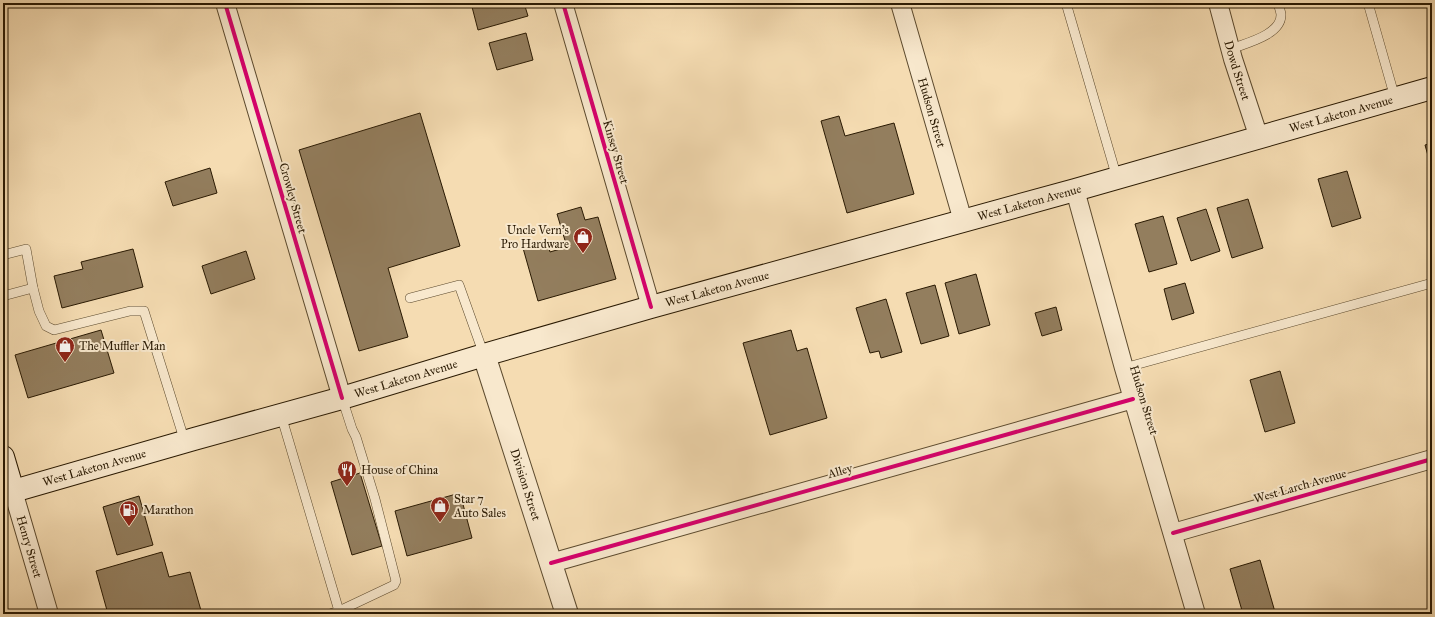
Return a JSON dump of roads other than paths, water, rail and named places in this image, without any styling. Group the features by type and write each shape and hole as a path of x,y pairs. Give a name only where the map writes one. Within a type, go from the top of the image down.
{"main road":[{"name":"West Laketon Avenue","path":"8,492 342,398 650,307 1075,190 1432,88"},
{"name":"Division Street","path":"484,355 567,614"},
{"name":"Henry Street","path":"3,456 8,492"}],"street":[{"name":"Crowley Street","path":"225,3 342,398"},
{"name":"Kinsey Street","path":"563,3 650,307"},
{"name":"Hudson Street","path":"900,3 963,221"},
{"name":"Dowd Street","path":"1218,3 1259,138"},
{"name":"Hudson Street","path":"1075,190 1124,368 1174,533 1196,614"},
{"name":"Alley","path":"551,563 1133,398"},
{"name":"West Larch Avenue","path":"1174,533 1432,459"},
{"name":"Henry Street","path":"8,492 49,614"}],"lane":[{"path":"1066,3 1117,178"},
{"path":"1231,49 1271,33 1279,25 1282,15 1278,3"},
{"path":"1368,3 1395,98"},
{"path":"3,255 26,249 39,311 46,326 54,330 130,311 144,311 185,442"},
{"path":"1124,368 1432,283"},
{"path":"410,298 459,284 484,355"},
{"path":"3,296 33,288"},
{"path":"281,415 334,613 394,585 396,581 375,498 342,398"}],"place":[{"name":"Uncle Vern's Pro Hardware","path":"583,254"},
{"name":"The Muffler Man","path":"65,363"},
{"name":"House of China","path":"347,487"},
{"name":"Star 7 Auto Sales","path":"440,523"},
{"name":"Marathon","path":"129,527"}]}
